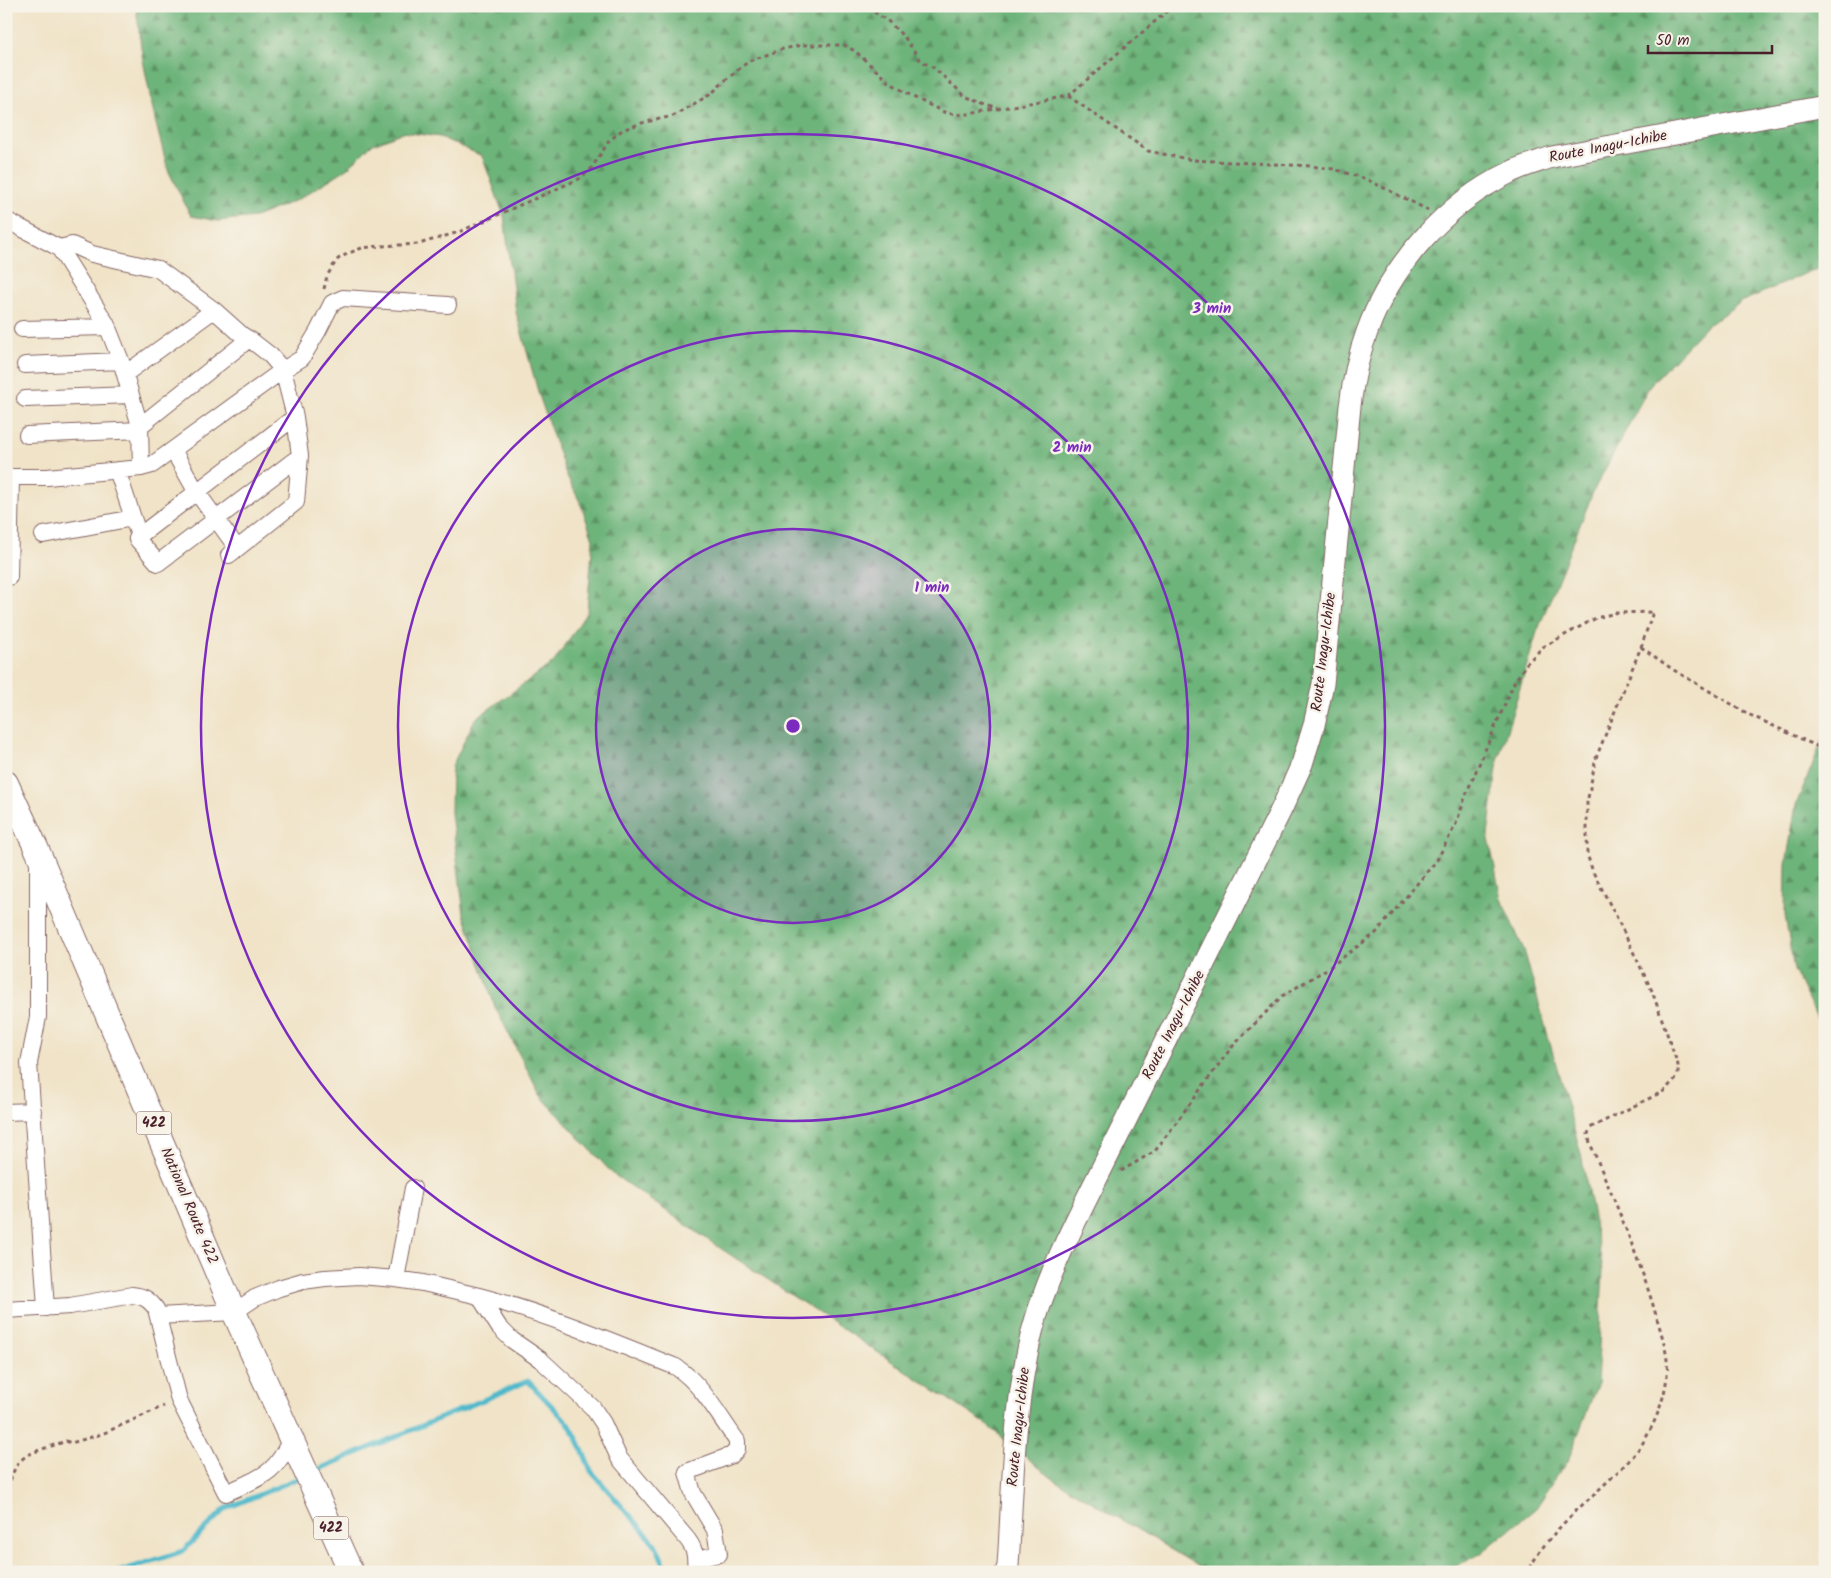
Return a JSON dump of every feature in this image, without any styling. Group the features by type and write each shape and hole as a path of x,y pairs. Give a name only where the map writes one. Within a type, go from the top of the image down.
{"highway":[{"name":"National Route 422","path":"6,782 38,852 234,1312 351,1572"}],"main road":[{"name":"Route Inagu-Ichibe","path":"1006,1572 1023,1373 1033,1330 1049,1282 1092,1188 1282,808 1302,764 1314,725 1323,684 1355,369 1367,331 1384,292 1409,256 1440,220 1469,196 1509,172 1552,157 1825,106"}],"street":[{"path":"6,220 59,248 108,327 123,368 140,428 141,468"},
{"path":"59,248 72,245 92,254 158,269 214,310 242,335 270,356 283,370 295,417 300,456 296,502 233,552 217,520 196,492 173,450"},
{"path":"9,577 9,478 47,477 141,468 152,465 302,358 332,303 343,298 448,305"},
{"path":"25,365 123,368 214,310"},
{"path":"22,330 108,327"},
{"path":"26,435 140,428 249,339"},
{"path":"25,399 131,395"},
{"path":"138,536 295,417"},
{"path":"117,470 133,518 138,536 137,539 158,563 300,456"},
{"path":"43,535 133,518"},
{"path":"38,852 38,1016 30,1063 46,1308"},
{"path":"6,1112 33,1111"},
{"path":"396,1279 413,1188"},
{"path":"158,1316 234,1312 255,1298 303,1281 359,1276 396,1279 423,1283 479,1296 514,1306 570,1324 676,1367 687,1374 696,1384 737,1441 737,1449 732,1455 687,1472 693,1493 715,1530 719,1554 696,1565 695,1549 619,1458 593,1408 541,1360 512,1340 499,1327 479,1296"},
{"path":"6,1310 70,1306 132,1295 142,1296 150,1301 156,1309 179,1400 226,1493 264,1475 278,1464 286,1452 291,1437"}],"path":[{"path":"859,6 873,11 889,22 905,38 922,61 934,68 965,96 1000,109"},
{"path":"323,294 327,276 333,266 338,259 349,253 362,248 419,244 459,232 579,179 591,169 609,141 622,130 673,116 711,94 749,61 783,49 803,45 844,45 855,52 888,82 913,97 946,113 963,115 1068,96 1173,6"},
{"path":"1068,96 1148,150 1192,160 1311,166 1334,169 1368,180 1427,209 1440,220"},
{"path":"1092,1188 1155,1151 1231,1048 1275,1002 1326,970 1376,932 1437,860 1456,824 1467,792 1514,683 1527,663 1543,647 1596,618 1616,614 1653,612 1641,647 1596,758 1587,803 1587,854 1593,872 1652,991 1678,1065 1678,1076 1664,1091 1595,1125 1590,1128 1588,1134 1590,1143 1641,1265 1655,1313 1667,1361 1664,1395 1654,1423 1635,1454 1534,1557 1528,1572"},
{"path":"1641,647 1672,669 1750,715 1825,750"},
{"path":"6,1504 8,1489 15,1468 24,1457 66,1442 71,1443 102,1434 179,1400"}],"green space":[{"path":"136,6 1825,6 1825,267 1811,271 1741,302 1706,326 1650,385 1594,490 1537,632 1498,760 1488,834 1501,899 1524,950 1581,1154 1603,1270 1597,1385 1569,1458 1536,1508 1480,1554 1445,1572 1214,1572 1203,1569 1052,1478 983,1422 714,1244 613,1174 540,1095 495,1007 464,914 451,813 452,766 475,719 554,662 587,612 593,539 580,502 566,474 539,395 516,312 504,216 482,156 440,137 403,132 371,145 348,168 297,200 255,217 218,221 191,216 168,170 155,120 142,55"},
{"path":"1825,734 1825,1031 1794,970 1785,915 1786,864 1796,805"}],"waterway":[{"path":"312,1472 528,1381 569,1424 591,1471 655,1544 668,1572"},
{"path":"118,1572 183,1551 225,1509 301,1477"}]}
